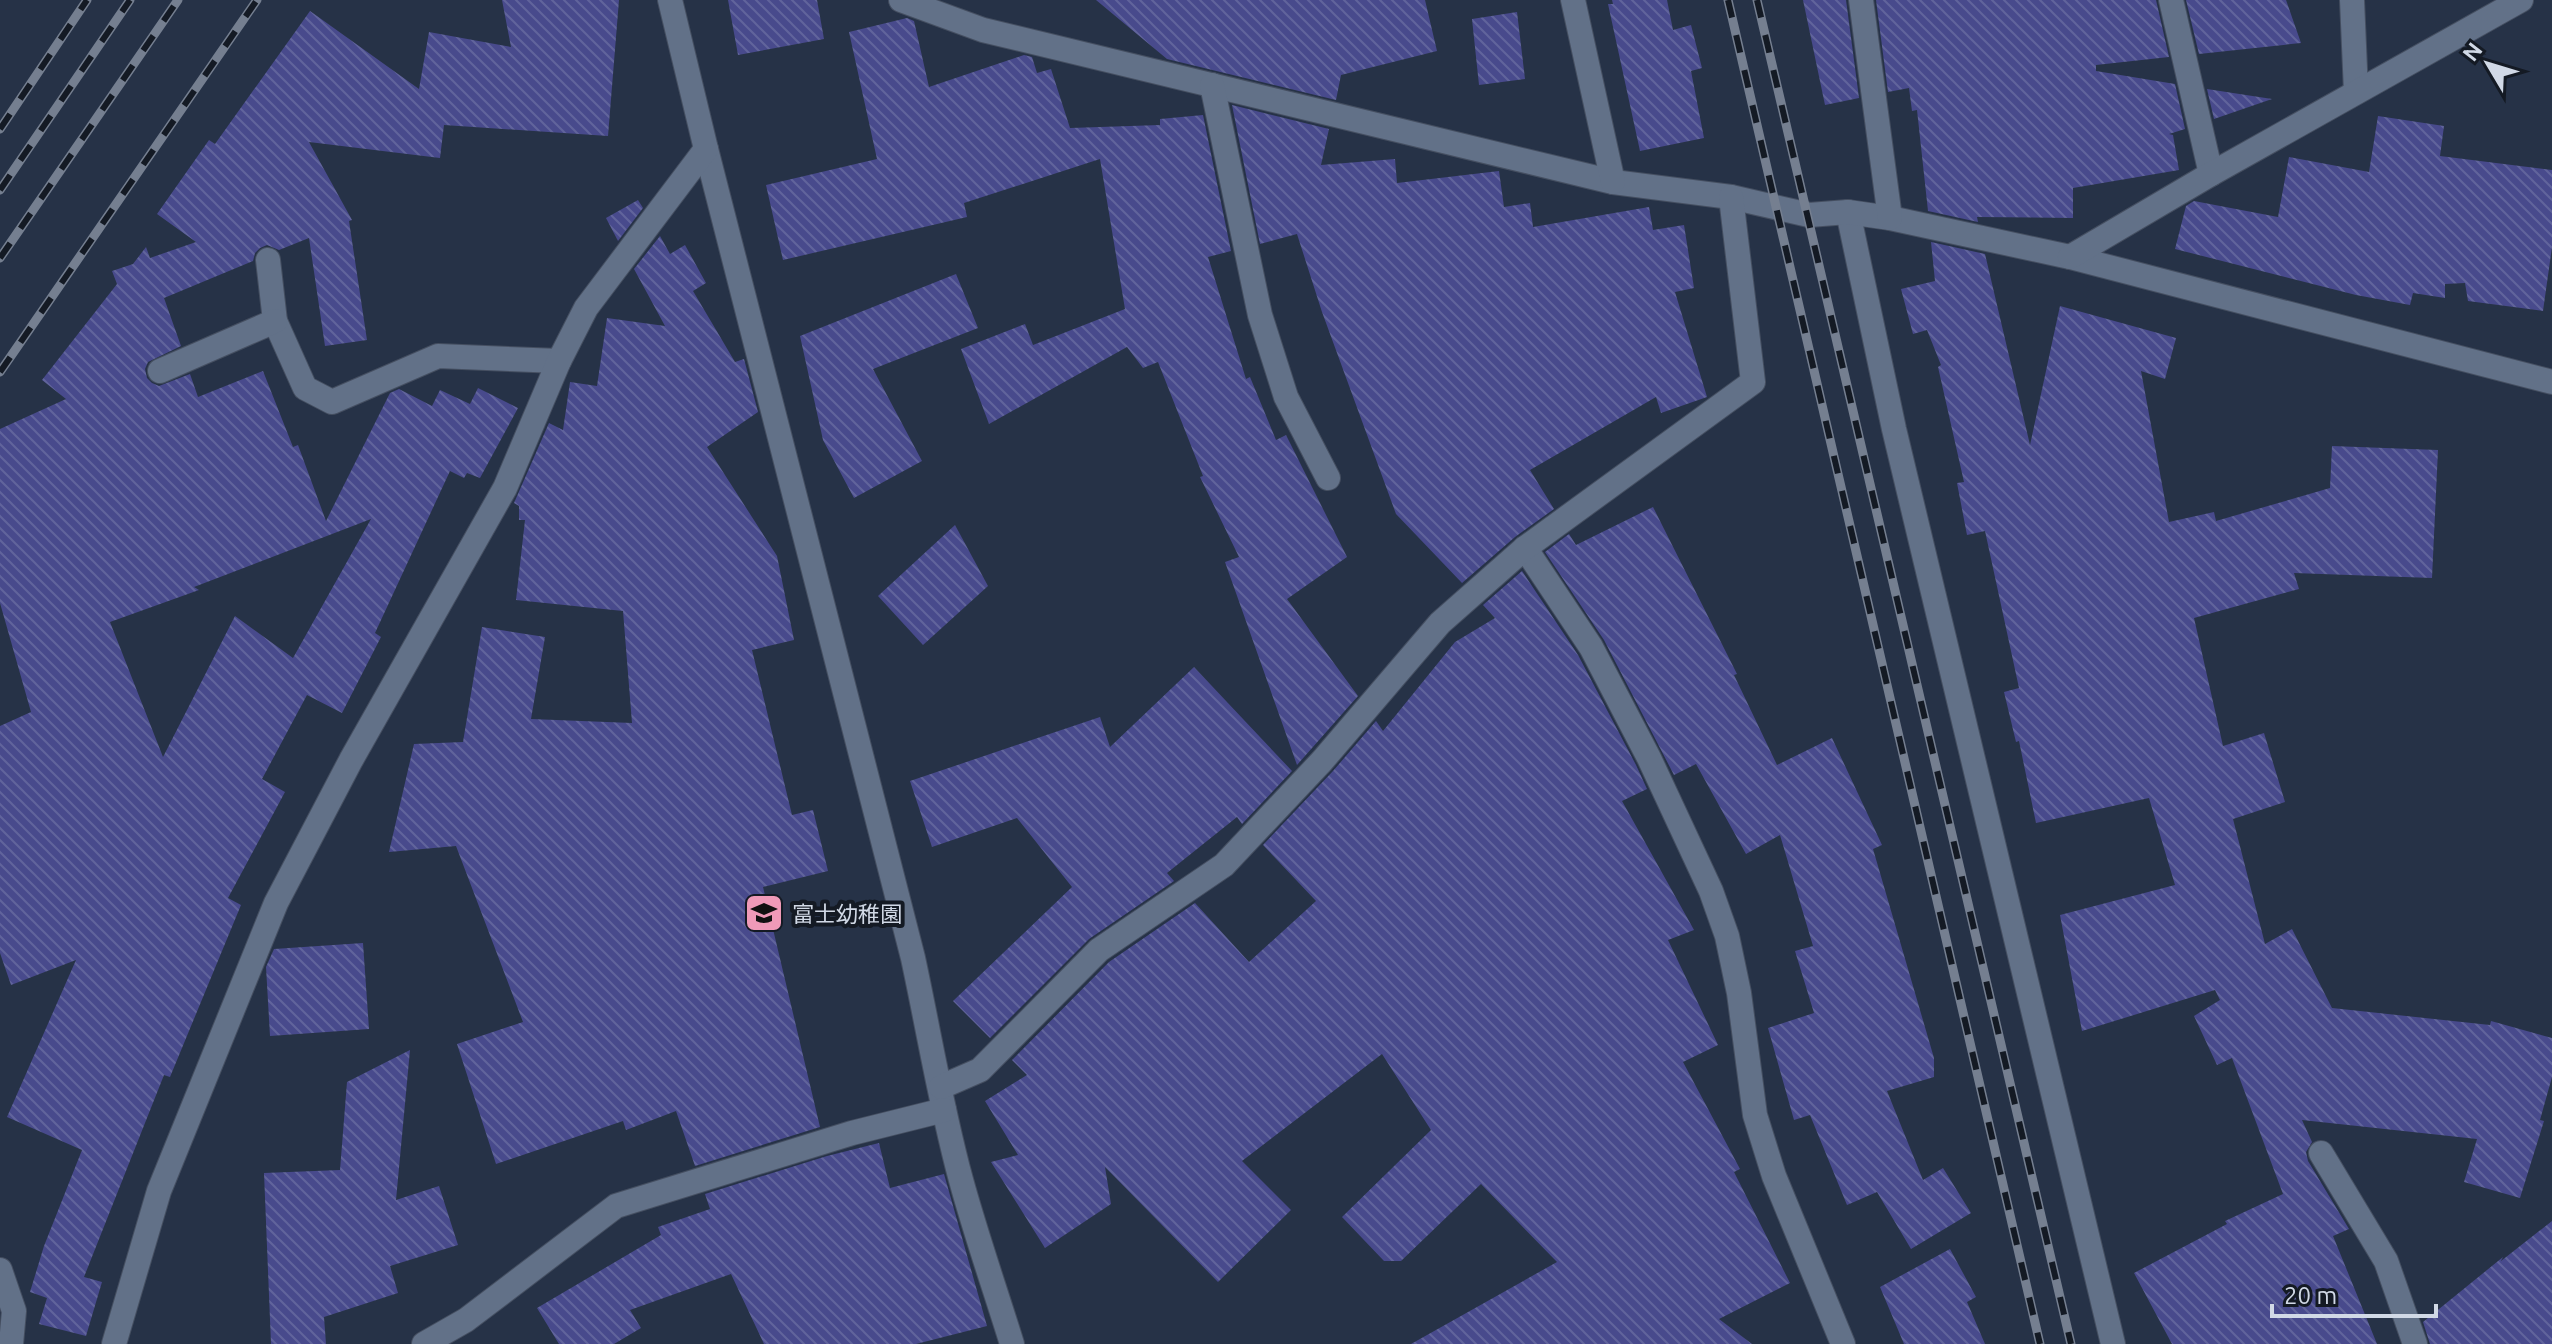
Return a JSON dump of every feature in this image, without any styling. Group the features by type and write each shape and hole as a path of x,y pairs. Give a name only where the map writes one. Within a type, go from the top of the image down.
{"street":[{"path":"670,0 909,943 962,1182 1012,1344"},
{"path":"901,0 983,30 1613,182 1731,197 1809,215 1848,212 1890,218 2070,257 2552,382"},
{"path":"1573,0 1613,182"},
{"path":"1861,0 1890,218"},
{"path":"2171,0 2211,174"},
{"path":"2352,0 2356,92"},
{"path":"2070,257 2521,0"},
{"path":"1212,85 1260,315 1286,397 1328,478"},
{"path":"114,1344 159,1191 276,903 351,760 505,488 559,361 586,308 706,149"},
{"path":"424,1344 466,1320 616,1206 852,1133 942,1099 980,1070 1099,950 1224,865 1322,761 1440,623 1525,548 1753,382 1731,197"},
{"path":"1848,212 1894,429 2113,1344"},
{"path":"268,260 275,321 305,388 332,402 438,356 559,361"},
{"path":"160,371 275,321"},
{"path":"1525,548 1591,647 1649,758 1711,891 1727,936 1739,993 1755,1115 1774,1176 1843,1344"},
{"path":"2321,1153 2386,1261 2415,1344"},
{"path":"0,1270 14,1311 11,1344"}],"building":[{"path":"502,0 619,0 608,136 444,125 440,158 309,142 352,220 349,221 367,340 325,346 309,238 279,250 267,245 255,253 253,261 164,298 181,346 148,362 145,369 147,378 159,386 190,374 198,397 263,371 293,447 298,445 326,521 390,393 399,389 432,406 440,390 470,404 478,388 518,408 480,478 467,473 464,478 450,471 375,633 381,637 342,713 307,695 262,779 285,792 228,898 241,905 170,1077 164,1075 84,1277 102,1282 86,1336 39,1324 47,1298 30,1292 44,1246 82,1150 7,1117 76,960 11,985 0,953 0,726 31,712 0,603 0,429 66,399 42,380 117,284 112,271 133,264 146,247 150,258 196,242 157,214 209,140 215,144 310,11 419,89 429,32 511,47","holes":["371,519 293,658 235,616 163,757 110,622 199,590 194,587"]},
{"path":"728,0 817,0 824,39 738,55"},
{"path":"1096,0 1425,0 1437,51 1341,75 1336,100 1167,59"},
{"path":"1612,0 1667,0 1673,30 1691,25 1702,68 1691,71 1704,138 1640,151 1608,4 1613,4"},
{"path":"1803,0 1846,0 1859,98 1825,105"},
{"path":"1876,0 2156,0 2169,57 2096,65 2096,71 2175,84 2185,129 2169,134 2173,135 2179,170 2073,188 2073,218 1977,217 1978,222 1928,211 1917,110 1912,111 1909,88 1888,92"},
{"path":"2186,0 2286,0 2301,43 2199,54"},
{"path":"1517,12 1525,79 1479,85 1472,19"},
{"path":"907,18 914,21 929,87 1024,55 1032,57 1037,73 1051,69 1070,128 1160,125 1160,119 1203,115 1231,251 1208,257 1246,379 1250,377 1276,440 1286,435 1347,557 1287,599 1358,696 1297,765 1225,562 1239,557 1200,477 1203,476 1158,362 1143,368 1127,347 989,424 961,349 1025,324 1033,345 1125,309 1100,159 964,203 967,217 783,260 766,185 877,159 849,32"},
{"path":"2207,89 2272,99 2214,119"},
{"path":"1232,105 1329,129 1321,165 1395,159 1397,183 1499,171 1504,207 1530,203 1533,227 1649,207 1653,230 1684,225 1694,288 1675,292 1707,397 1661,413 1656,397 1530,470 1554,509 1515,537 1462,583 1396,514 1322,312 1297,234 1260,244"},
{"path":"2378,116 2444,126 2440,156 2552,170 2552,247 2543,311 2468,301 2465,283 2445,284 2445,298 2413,293 2410,305 2356,295 2175,249 2186,206 2194,201 2278,217 2289,157 2369,172"},
{"path":"638,200 643,208 618,241 606,218"},
{"path":"660,236 670,254 685,245 706,283 693,291 735,362 744,359 758,412 707,447 777,556 794,640 752,650 792,815 813,810 828,871 763,887 820,1127 695,1166 676,1111 626,1130 623,1121 496,1164 457,1044 523,1022 456,846 389,852 414,744 463,742 482,627 545,637 531,719 632,723 623,611 516,600 525,520 519,520 519,506 514,503 549,423 563,430 570,382 597,386 607,318 665,326 634,269"},
{"path":"1931,242 1985,254 2030,445 2060,306 2176,338 2165,379 2141,371 2169,522 2214,512 2216,521 2330,488 2332,446 2438,450 2432,578 2294,573 2299,589 2194,618 2223,746 2264,733 2285,802 2233,819 2265,944 2292,929 2332,1008 2490,1025 2491,1021 2552,1038 2552,1077 2540,1120 2544,1121 2520,1198 2464,1182 2477,1139 2302,1120 2312,1142 2306,1152 2308,1161 2349,1229 2333,1236 2377,1344 2172,1344 2134,1273 2227,1224 2225,1221 2283,1194 2232,1058 2217,1065 2194,1016 2220,1000 2215,990 2082,1031 2060,915 2175,885 2149,798 2036,823 2019,741 2016,742 2004,692 2019,688 1985,531 1967,535 1957,483 1964,482 1938,367 1941,365 1927,330 1913,334 1901,289 1935,281"},
{"path":"956,274 978,328 873,369 922,461 854,498 823,440 800,336"},
{"path":"1653,507 1737,674 1734,675 1777,765 1832,738 1882,845 1873,849 1934,1058 1934,1077 1887,1091 1923,1180 1943,1168 1971,1213 1911,1249 1877,1192 1847,1205 1810,1115 1794,1120 1768,1028 1814,1013 1795,951 1813,946 1780,835 1746,854 1696,764 1674,775 1604,640 1545,552 1569,534 1576,545"},
{"path":"955,525 988,586 923,645 878,596"},
{"path":"1522,571 1578,655 1636,765 1647,789 1622,801 1694,930 1668,940 1718,1045 1683,1062 1740,1169 1734,1172 1790,1283 1719,1319 1752,1344 1411,1344 1557,1262 1481,1184 1401,1261 1384,1261 1342,1217 1431,1130 1382,1054 1242,1161 1291,1210 1218,1282 1105,1167 1111,1204 1045,1248 991,1162 1018,1155 985,1101 1027,1075 1012,1060 1109,962 1195,903 1249,962 1316,901 1263,845 1376,721 1383,731 1455,642 1495,618 1483,605"},
{"path":"1194,667 1292,771 1242,824 1237,817 1167,873 1174,881 1089,939 990,1038 953,1001 1072,887 1017,818 932,847 910,781 1100,717 1110,747"},
{"path":"363,943 369,1029 270,1036 266,967 274,949"},
{"path":"410,1050 396,1200 439,1186 458,1245 390,1266 398,1293 324,1317 326,1344 271,1344 264,1173 340,1170 347,1082"},
{"path":"879,1143 890,1188 944,1174 987,1326 916,1344 764,1344 731,1274 630,1310 641,1328 614,1344 559,1344 537,1308 661,1235 658,1227 710,1209 705,1194"},
{"path":"2552,1221 2552,1344 2430,1344 2423,1322"},
{"path":"1950,1249 1976,1297 1967,1302 1985,1344 1904,1344 1880,1287"}],"railway":[{"path":"0,129 87,0"},
{"path":"0,190 130,0"},
{"path":"0,258 178,0"},
{"path":"0,372 257,0"},
{"path":"1728,0 2040,1344"},
{"path":"1757,0 2071,1344"}],"place":[{"name":"富士幼稚園","path":"764,913"}]}
